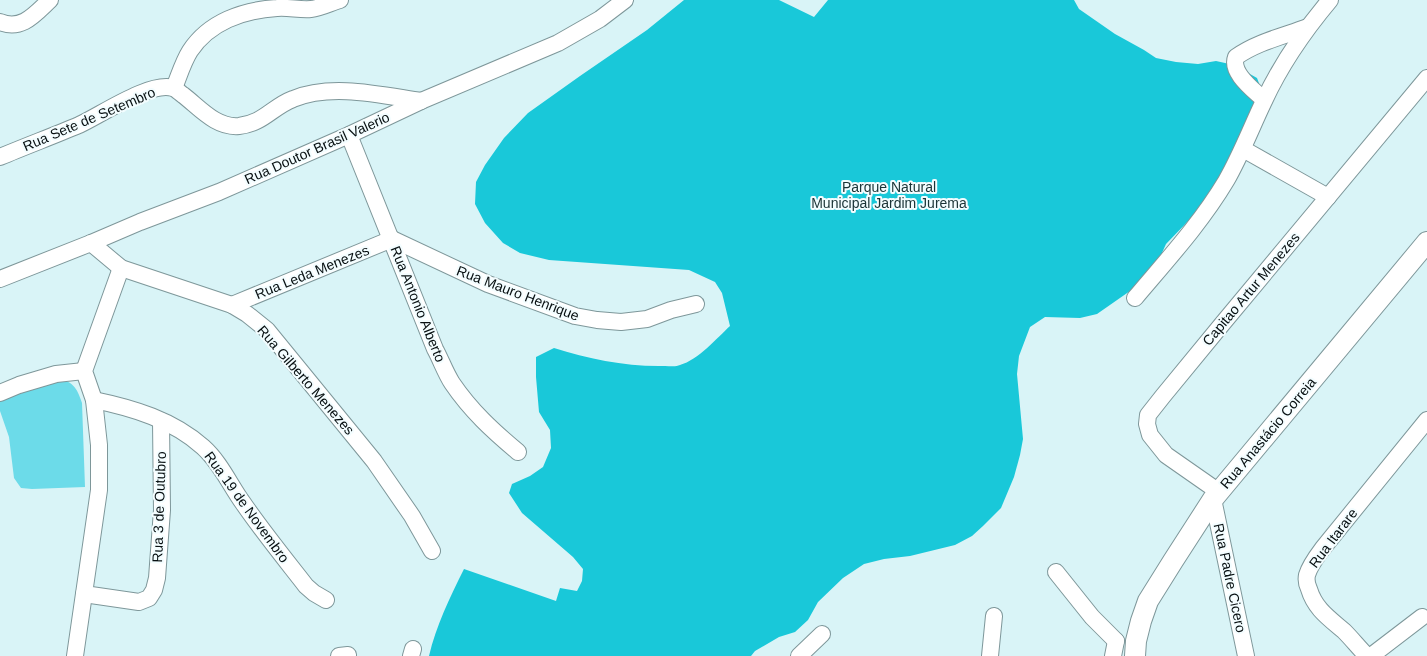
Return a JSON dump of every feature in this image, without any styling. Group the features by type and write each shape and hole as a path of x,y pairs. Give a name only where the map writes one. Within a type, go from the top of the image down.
{"main road":[{"name":"Rua Anastácio Correia","path":"1135,648 1140,621 1148,601 1216,495 1427,242"}],"street":[{"path":"0,22 8,26 27,20 50,0"},
{"path":"174,88 189,52 203,36 223,21 244,12 278,8 310,9 322,7 340,0"},
{"name":"Rua Doutor Brasil Valerio","path":"0,279 140,222 219,192 349,135 421,101 558,42 600,19 625,0"},
{"path":"1135,298 1202,217 1226,182 1237,162 1264,100 1297,43 1330,0"},
{"path":"1264,100 1237,72 1234,66 1236,57 1266,42 1308,27"},
{"name":"Capitao Artur Menezes","path":"1216,495 1166,455 1150,435 1147,424 1148,415 1162,396 1427,78"},
{"name":"Rua Sete de Setembro","path":"0,157 80,124 139,94 163,87 174,88 218,123 232,126 248,125 253,123 291,99 319,91 335,90 421,101"},
{"name":"Rua Antonio Alberto","path":"349,135 392,239 435,350 451,382 468,405 487,426 518,452"},
{"path":"1243,149 1328,197"},
{"name":"Rua Mauro Henrique","path":"392,239 488,284 575,316 621,322 646,319 677,308 696,304"},
{"name":"Rua Leda Menezes","path":"232,305 392,239"},
{"name":"Rua Gilberto Menezes","path":"91,243 121,268 232,305 247,314 266,330 369,454 412,516 432,551"},
{"path":"76,656 99,490 99,445 94,400 84,371 121,268"},
{"path":"0,393 19,385 56,374 84,371"},
{"name":"Rua 19 de Novembro","path":"94,400 124,406 161,421 191,437 213,457 244,504 306,586 326,600"},
{"name":"Rua Itarare","path":"1367,656 1343,631 1324,615 1310,591 1307,576 1309,570 1323,548 1427,420"},
{"name":"Rua 3 de Outubro","path":"84,594 139,602 149,598 154,590 157,578 162,510 161,421"},
{"name":"Rua Padre Cicero","path":"1216,495 1246,656"},
{"path":"1056,572 1092,617 1114,648"},
{"path":"990,656 994,616"},
{"path":"1371,656 1422,617"},
{"path":"799,656 822,634"},
{"name":"Rua Anastácio Correia","path":"1114,648 1135,648"}],"shaded area":[{"path":"55,379 66,381 73,385 82,403 85,487 21,488 14,478 9,437 0,411 0,400"}],"green space":[{"name":"Parque Natural Municipal Jardim Jurema","path":"684,0 779,0 814,17 828,0 1074,0 1079,9 1115,34 1156,58 1198,64 1216,61 1234,65 1257,78 1263,94 1258,121 1194,215 1166,244 1157,264 1130,291 1097,314 1080,318 1045,317 1030,327 1019,356 1017,374 1023,439 1014,477 1001,508 972,536 955,545 910,556 884,559 864,564 843,578 818,602 808,620 795,632 779,637 755,651 751,656 429,656 439,623 464,569 556,601 560,588 577,591 582,581 583,569 573,557 522,513 509,493 512,484 530,476 543,467 551,448 550,430 539,412 536,357 554,348 581,356 622,364 677,366 700,354 730,326 722,293 715,282 689,270 549,260 520,253 503,243 485,223 475,204 476,182 485,165 504,138 528,113 647,30"}]}
